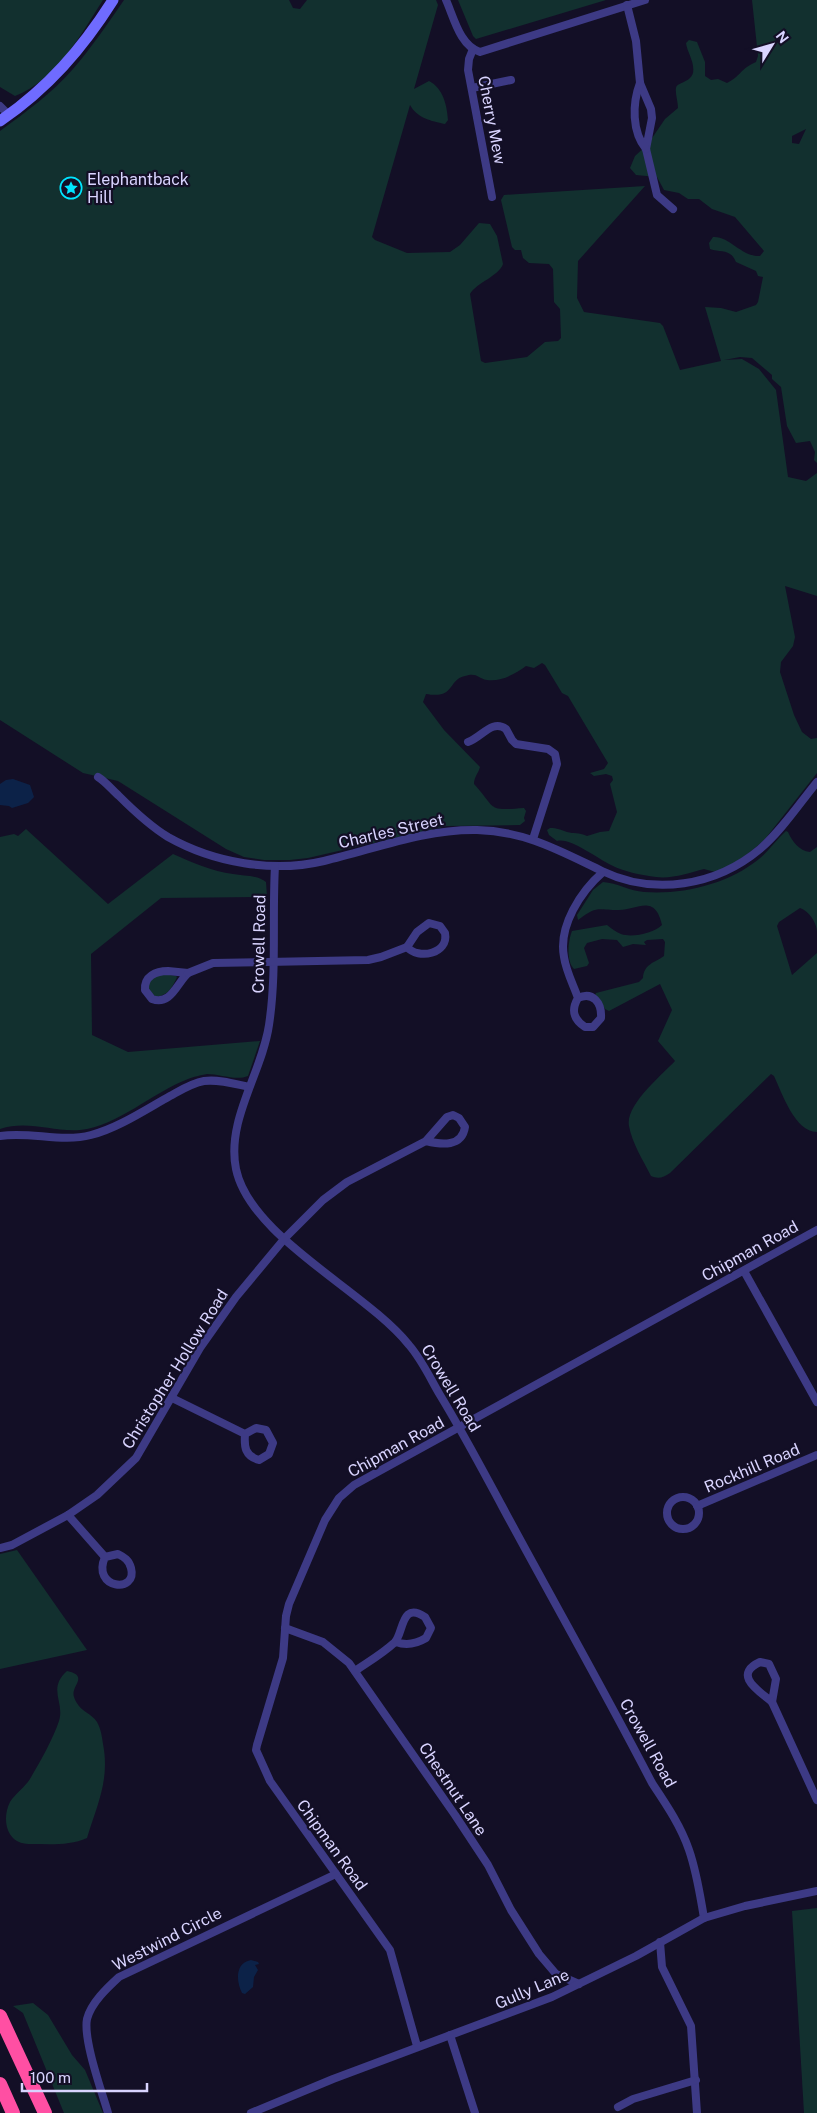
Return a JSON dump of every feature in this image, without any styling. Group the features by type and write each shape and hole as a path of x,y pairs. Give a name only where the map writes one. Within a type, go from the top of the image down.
{"highway":[{"path":"0,2016 45,2113"},
{"path":"0,2084 13,2113"}],"main road":[{"path":"4,118 39,91 74,56 93,32 113,0"}],"street":[{"path":"446,0 464,40 473,50 480,52 645,0"},
{"path":"627,5 636,41 640,84 651,109 652,118 646,149"},
{"name":"Cherry Mew","path":"473,50 469,59 468,70 492,197"},
{"path":"472,88 511,80"},
{"path":"640,84 635,101 637,136 646,149 656,194 673,209"},
{"path":"0,106 4,118"},
{"path":"468,742 480,737 490,727 498,726 506,729 513,742 548,749 555,754 557,764 533,839"},
{"name":"Charles Street","path":"98,777 137,813 169,837 200,852 254,865 300,865 324,861 444,831 479,830 533,839 574,856 603,872 628,880 663,886 700,881 738,864 760,849 817,782"},
{"name":"Crowell Road","path":"274,866 275,963 269,1027 235,1134 234,1158 236,1172 247,1198 258,1212 285,1238 380,1316 417,1354 652,1783 678,1825 689,1849 698,1882 704,1918"},
{"path":"578,998 563,956 565,930 581,898 595,879 603,872"},
{"path":"188,972 173,993 164,1000 155,1000 147,993 145,983 154,974 163,971 188,972 213,963 368,960 407,947 417,932 429,922 440,926 445,933 444,944 440,950 432,953 414,952 407,947"},
{"path":"585,995 591,996 597,1000 602,1009 601,1018 593,1026 585,1027 576,1020 573,1012 578,998 585,995"},
{"path":"0,1136 16,1134 63,1138 90,1135 140,1112 188,1086 204,1081 214,1080 250,1087"},
{"path":"453,1115 459,1118 465,1127 464,1134 456,1142 437,1144 426,1141 447,1117 453,1115"},
{"name":"Christopher Hollow Road","path":"0,1548 12,1545 68,1515 96,1495 136,1458 200,1348 236,1297 285,1238 335,1189 426,1141"},
{"name":"Chipman Road","path":"417,2046 390,1950 270,1781 256,1750 283,1658 286,1616 295,1588 325,1520 340,1498 370,1475 459,1428 817,1230"},
{"path":"744,1270 817,1402"},
{"path":"172,1398 245,1434"},
{"path":"256,1428 266,1430 273,1443 269,1454 259,1460 252,1458 245,1449 245,1434 256,1428"},
{"name":"Rockhill Road","path":"697,1506 817,1455"},
{"name":"Rockhill Road","path":"678,1498 688,1498 697,1506 698,1518 689,1527 676,1527 668,1518 669,1506 678,1498"},
{"path":"68,1515 105,1557"},
{"path":"118,1554 125,1558 132,1570 131,1578 128,1582 117,1585 105,1579 101,1565 105,1557 118,1554"},
{"path":"355,1671 396,1642 405,1617 415,1613 426,1617 431,1628 426,1638 412,1644 396,1642"},
{"name":"Chestnut Lane","path":"286,1628 323,1642 355,1671 488,1865 511,1910 540,1954 556,1974 579,1984"},
{"path":"772,1702 776,1679 768,1664 760,1662 749,1671 748,1678 753,1686 772,1702 817,1800"},
{"name":"Westwind Circle","path":"108,2113 89,2049 87,2020 101,1992 119,1977 336,1874"},
{"name":"Gully Lane","path":"253,2113 417,2046 522,2009 579,1984 704,1918 745,1906 817,1891"},
{"path":"660,1942 662,1967 685,2010 691,2026 697,2113"},
{"path":"450,2035 475,2113"},
{"path":"618,2107 633,2099 696,2080"}],"green space":[{"path":"0,0 103,0 76,42 55,68 30,89 15,96 0,87"},
{"path":"124,0 289,0 293,8 300,9 307,0 436,0 438,5 414,89 429,81 434,84 441,92 447,109 448,120 445,124 435,122 416,113 410,105 372,237 407,253 450,252 460,245 479,223 490,224 497,236 503,264 497,272 477,286 470,294 481,361 485,363 527,357 545,342 558,341 561,338 560,309 554,302 553,269 549,264 529,263 523,258 521,250 515,250 512,247 501,200 504,195 645,186 578,261 577,298 584,312 660,323 663,326 680,370 721,361 705,307 721,308 736,312 756,305 758,302 763,277 758,276 756,271 736,262 728,253 710,249 709,243 713,237 725,240 753,255 760,256 764,251 735,217 712,209 699,199 688,199 679,193 664,190 657,177 636,175 630,168 635,156 648,144 665,119 678,108 676,88 689,79 693,73 693,65 686,43 689,40 697,42 705,62 705,76 711,80 718,79 727,83 756,62 758,56 752,0 817,0 817,463 814,460 815,452 810,441 796,443 787,426 781,387 772,379 772,375 752,358 740,357 724,360 742,359 759,369 776,390 788,477 806,481 817,473 817,596 785,586 795,637 793,646 781,662 780,672 794,715 802,732 811,739 817,738 817,773 765,839 748,853 729,866 715,872 704,869 674,876 656,877 633,873 616,867 576,845 557,841 549,835 547,830 550,828 587,836 609,831 617,812 610,784 613,780 612,776 606,774 594,776 590,773 604,769 608,763 568,696 562,693 542,663 534,668 526,666 503,679 487,680 472,675 465,676 459,678 447,692 436,695 426,694 423,702 444,730 480,767 474,784 490,803 503,809 524,808 526,811 525,821 520,825 447,826 308,858 290,860 264,860 244,857 226,849 118,781 83,773 0,720 0,131 38,102 65,78 100,35","holes":["806,129 799,144 792,143 792,136"]},
{"path":"458,0 606,0 476,39"},
{"path":"26,829 108,904 173,854 210,869 255,877 266,882 267,897 161,898 91,954 92,1035 128,1052 260,1041 248,1076 233,1078 207,1074 190,1078 122,1116 94,1127 80,1130 30,1126 0,1129 0,837 14,834 18,836"},
{"path":"786,831 802,850 810,852 817,847 817,932 812,918 800,908 779,922 777,926 792,975 817,953 817,1132 802,1126 796,1119 785,1101 774,1076 771,1074 670,1173 656,1178 651,1176 638,1151 629,1126 629,1118 638,1100 675,1061 658,1041 672,1010 660,984 609,1011 605,1009 595,996 596,993 639,982 643,978 647,967 664,956 665,942 663,939 647,940 644,942 646,945 633,944 623,947 617,940 602,939 587,943 584,948 589,963 587,966 574,969 571,965 568,951 572,931 607,925 621,934 637,935 662,925 659,915 650,906 639,906 619,910 597,909 578,920 577,915 593,890 603,882 644,892 674,892 719,881 747,868 766,853"},
{"path":"164,974 177,977 164,995 156,997 149,991 148,985 151,978"},
{"path":"17,1550 87,1650 0,1669 0,1554"},
{"path":"67,1671 74,1673 78,1679 73,1693 76,1702 95,1719 100,1730 105,1757 104,1781 87,1838 59,1844 22,1843 11,1836 8,1830 6,1823 7,1809 12,1799 30,1779 53,1735 60,1714 58,1684"},
{"path":"817,1908 817,2113 804,2113 792,1911"},
{"path":"33,2003 48,2015 72,2055 85,2070 103,2113 64,2113 23,2013 13,2006"}],"water":[{"path":"13,779 30,785 34,797 28,803 12,808 0,805 0,784 6,780"},
{"path":"251,1960 258,1962 259,1964 255,1965 258,1970 254,1977 253,1987 245,1994 242,1993 240,1988 238,1973 242,1965"}],"place":[{"name":"Elephantback Hill","path":"71,188"}]}
